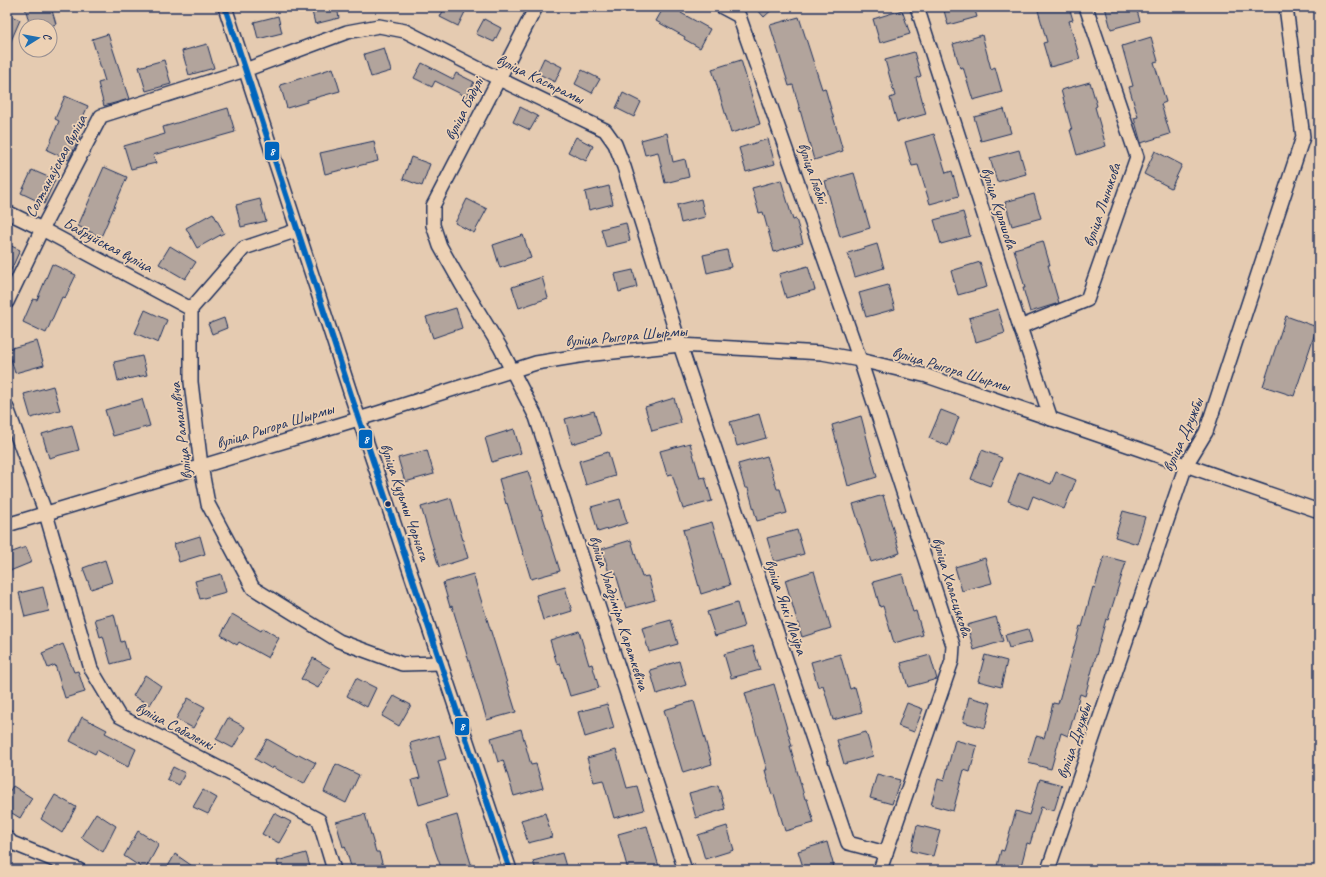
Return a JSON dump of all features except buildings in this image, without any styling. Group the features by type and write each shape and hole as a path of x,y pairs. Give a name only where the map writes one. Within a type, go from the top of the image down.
{"street":[{"name":"вуліца Кузьмы Чорнага","path":"225,7 359,418 510,870"},
{"name":"вуліца Бядулі","path":"513,370 440,246 433,225 434,206 536,7"},
{"name":"вуліца Глебкі","path":"722,7 740,16 860,360"},
{"name":"вуліца Куляшова","path":"917,7 1051,419"},
{"name":"вуліца Лынькова","path":"1020,327 1086,300 1137,157 1086,7"},
{"name":"вуліца Дружбы","path":"1048,870 1186,464 1206,432 1303,137 1286,7"},
{"name":"вуліца Кастрамы","path":"245,70 347,32 379,26 405,31 499,79 605,130 616,144 680,345"},
{"name":"Солтанаўская вуліца","path":"7,302 42,229 101,116 245,70"},
{"name":"Бабруйская вуліца","path":"7,212 42,229 191,309"},
{"path":"191,309 244,248 298,230"},
{"name":"вуліца Рамановіча","path":"191,309 191,382 201,466 208,504 253,588 339,641 402,664 441,663"},
{"name":"вуліца Рыгора Шырмы","path":"7,525 536,363 585,355 680,345 822,353 860,360 927,376 1319,511"},
{"name":"вуліца Янкі Маўра","path":"680,345 848,842 886,853"},
{"name":"вуліца Халасцякова","path":"860,360 953,645 952,661 880,870"},
{"name":"вуліца Уладзіміра Караткевіча","path":"513,370 536,417 685,870"},
{"path":"7,408 46,514"},
{"name":"вуліца Сабаленкі","path":"46,514 91,669 119,716 318,820 334,870"},
{"path":"7,838 12,843 79,870"}],"transit line":[{"name":"8","path":"225,7 353,401 510,870"}]}
